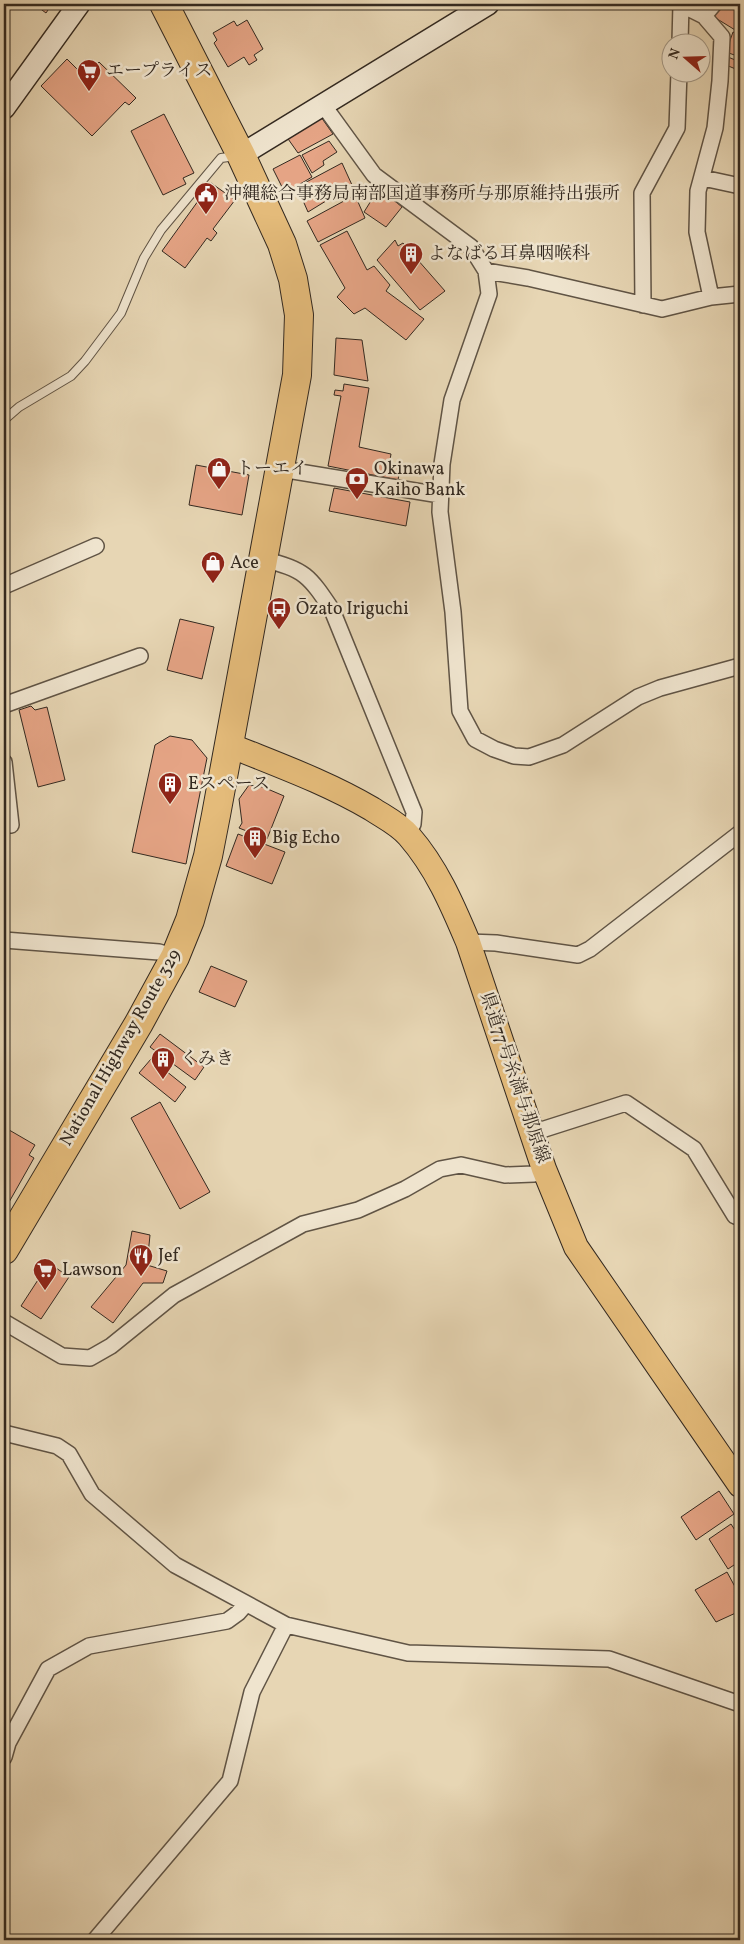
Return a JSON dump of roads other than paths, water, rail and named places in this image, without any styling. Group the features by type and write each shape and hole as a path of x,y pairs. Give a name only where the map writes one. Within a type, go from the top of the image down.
{"highway":[{"name":"National Highway Route 329","path":"4,1250 139,1023 175,957 190,920 208,856 297,375 299,315 293,279 282,244 241,155 164,4"}],"main road":[{"name":"県道77号糸満与那原線","path":"229,745 310,776 381,815 408,834 436,871 468,942 544,1169 576,1247 740,1485"}],"street":[{"path":"4,108 55,40 79,4"},
{"path":"241,155 488,4"},
{"path":"680,32 681,4 709,10 722,37 715,128 698,191 697,232 711,297"},
{"path":"643,306 642,193 677,128 679,82"},
{"path":"324,106 374,175 471,247 486,271 489,294 452,400 442,464 440,495 440,530 453,612 460,711 475,738 494,749 514,756 529,756 542,753 563,745 638,697 660,688 740,666"},
{"path":"703,178 740,186"},
{"path":"486,271 528,278 662,310 711,297 740,294"},
{"path":"281,469 440,495"},
{"path":"4,586 96,546"},
{"path":"264,560 288,564 299,570 320,592 332,610 414,812 408,834"},
{"path":"4,703 140,656"},
{"path":"4,762 11,825 4,825"},
{"path":"468,942 496,943 578,955 590,949 740,833"},
{"path":"4,940 159,952 175,957"},
{"path":"532,1133 626,1103 694,1149 735,1216"},
{"path":"4,1322 62,1356 90,1358 111,1346 174,1295 303,1224 358,1210 405,1189 440,1170 462,1165 505,1175 534,1174 544,1169"},
{"path":"4,1433 57,1446 69,1454 92,1494 175,1565 245,1605 286,1625 408,1653 609,1659 740,1704"},
{"path":"4,1757 8,1743 48,1669 89,1646 227,1621 245,1605"},
{"path":"95,1940 230,1781 252,1692 286,1625"}],"lane":[{"path":"4,420 18,407 71,376 121,312 144,258 161,230 221,158 241,155"}],"place":[{"name":"エープライス","path":"89,92"},
{"name":"沖縄総合事務局南部国道事務所与那原維持出張所","path":"206,215"},
{"name":"よなばる耳鼻咽喉科","path":"411,275"},
{"name":"トーエイ","path":"219,490"},
{"name":"Okinawa Kaiho Bank","path":"357,500"},
{"name":"Ace","path":"213,584"},
{"name":"Ōzato Iriguchi","path":"279,630"},
{"name":"Eスペース","path":"170,805"},
{"name":"Big Echo","path":"255,859"},
{"name":"くみき","path":"163,1080"},
{"name":"Jef","path":"141,1277"},
{"name":"Lawson","path":"45,1291"}]}
